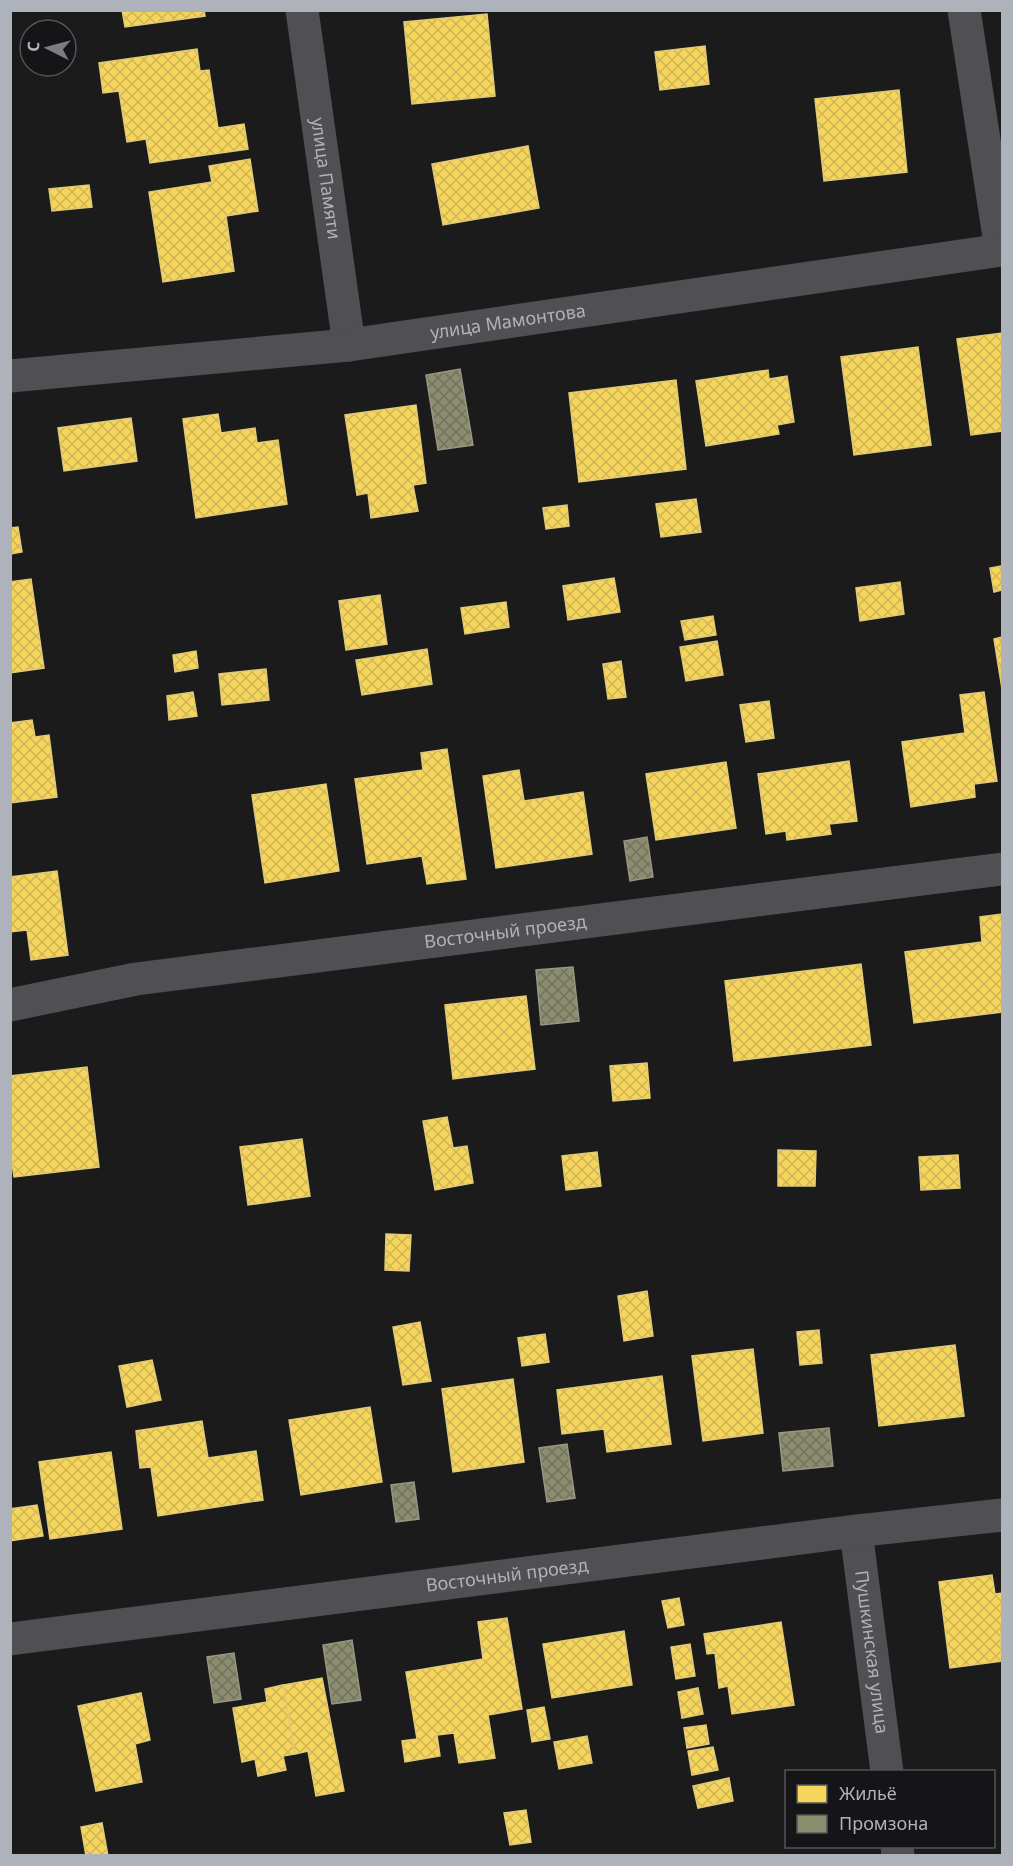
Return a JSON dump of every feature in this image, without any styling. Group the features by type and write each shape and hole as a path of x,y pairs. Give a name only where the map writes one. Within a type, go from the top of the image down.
{"street":[{"name":"улица Памяти","path":"302,10 349,345"},
{"path":"964,10 1002,250"},
{"name":"улица Мамонтова","path":"10,376 349,345 1002,250"},
{"name":"Восточный проезд","path":"10,1005 136,979 1002,869"},
{"name":"Восточный проезд","path":"10,1639 856,1531 1002,1515"},
{"name":"Пушкинская улица","path":"856,1531 887,1770"}],"building: Жильё":[{"path":"122,10 204,10 205,16 125,27"},
{"path":"487,14 495,96 412,104 404,22"},
{"path":"705,46 709,84 660,90 655,52"},
{"path":"197,49 200,71 209,70 218,128 244,124 248,149 150,163 146,139 127,142 119,91 103,93 99,63"},
{"path":"899,90 907,172 824,181 815,99"},
{"path":"528,146 539,208 443,225 432,164"},
{"path":"250,159 258,211 226,216 234,271 163,282 149,192 212,182 209,166"},
{"path":"89,185 92,207 52,211 49,189"},
{"path":"1002,333 1002,431 971,435 957,339"},
{"path":"918,347 931,445 854,455 841,357"},
{"path":"768,370 769,379 787,376 794,422 777,425 779,434 706,446 696,381"},
{"path":"676,380 686,469 579,482 569,393"},
{"path":"416,405 426,483 413,485 418,511 371,518 368,493 357,495 345,415"},
{"path":"218,414 221,433 255,428 257,443 278,440 287,504 196,518 183,419"},
{"path":"131,418 137,461 64,471 58,428"},
{"path":"696,499 701,532 661,537 656,504"},
{"path":"567,505 569,526 546,529 543,508"},
{"path":"18,527 22,552 10,554 10,528"},
{"path":"1002,566 1002,590 994,592 990,568"},
{"path":"614,578 620,612 568,620 563,586"},
{"path":"31,579 44,668 10,673 10,582"},
{"path":"900,582 904,614 860,621 856,588"},
{"path":"380,595 387,644 346,650 339,601"},
{"path":"506,602 509,627 465,634 461,608"},
{"path":"713,616 716,635 685,640 681,621"},
{"path":"1002,637 1002,689 994,639"},
{"path":"717,641 723,675 686,681 680,647"},
{"path":"427,649 432,684 362,695 356,660"},
{"path":"196,651 198,668 175,672 173,655"},
{"path":"621,661 626,697 608,699 603,664"},
{"path":"266,669 269,700 222,705 219,674"},
{"path":"193,692 197,716 169,720 167,696"},
{"path":"984,692 997,781 974,784 975,797 911,807 902,742 965,733 960,695"},
{"path":"769,701 774,738 746,742 740,705"},
{"path":"32,720 35,737 49,735 57,797 10,803 10,723"},
{"path":"447,749 466,879 427,884 422,856 367,864 355,779 423,770 421,753"},
{"path":"849,761 857,821 829,824 831,834 787,840 786,831 766,834 758,774"},
{"path":"726,762 736,828 656,840 646,774"},
{"path":"519,770 524,801 583,792 592,854 496,868 483,776"},
{"path":"326,784 339,871 265,883 252,795"},
{"path":"57,871 68,955 31,960 27,930 10,932 10,877"},
{"path":"1002,914 1002,1012 914,1023 905,952 982,942 980,917"},
{"path":"861,964 871,1045 734,1061 725,981"},
{"path":"526,996 535,1069 453,1079 445,1005"},
{"path":"647,1063 650,1098 613,1101 610,1066"},
{"path":"87,1067 99,1167 14,1177 10,1149 10,1076"},
{"path":"447,1117 453,1148 467,1146 473,1183 435,1190 423,1121"},
{"path":"302,1139 310,1196 248,1205 240,1147"},
{"path":"778,1150 816,1151 815,1186 778,1186"},
{"path":"597,1152 601,1186 566,1190 562,1156"},
{"path":"958,1155 960,1188 921,1190 919,1157"},
{"path":"386,1234 411,1235 409,1271 385,1270"},
{"path":"647,1291 653,1336 624,1341 618,1296"},
{"path":"420,1322 431,1381 403,1385 393,1327"},
{"path":"819,1330 822,1363 800,1365 797,1332"},
{"path":"545,1334 549,1362 522,1366 518,1338"},
{"path":"955,1345 964,1416 879,1426 871,1355"},
{"path":"753,1349 763,1433 703,1441 692,1356"},
{"path":"152,1360 161,1400 127,1407 119,1366"},
{"path":"662,1376 671,1444 607,1452 604,1429 562,1434 557,1390"},
{"path":"513,1379 524,1462 453,1472 442,1389"},
{"path":"370,1407 382,1482 301,1495 289,1420"},
{"path":"202,1421 208,1458 256,1451 263,1500 158,1516 151,1467 140,1468 136,1431"},
{"path":"111,1452 122,1529 50,1539 39,1462"},
{"path":"37,1505 43,1536 10,1541 10,1509"},
{"path":"992,1575 995,1594 1002,1593 1002,1628 1000,1629 1002,1661 950,1668 939,1582"},
{"path":"679,1598 684,1625 668,1628 662,1601"},
{"path":"507,1618 522,1709 488,1715 495,1758 459,1763 454,1733 437,1735 440,1756 405,1762 402,1741 417,1739 406,1672 483,1659 478,1622"},
{"path":"781,1622 794,1705 732,1714 728,1686 719,1688 715,1653 707,1654 704,1634"},
{"path":"624,1631 632,1685 552,1698 543,1644"},
{"path":"690,1644 695,1676 676,1679 671,1647"},
{"path":"322,1678 344,1791 316,1796 308,1751 295,1754 283,1685"},
{"path":"283,1685 295,1754 283,1756 286,1770 258,1776 255,1759 242,1762 233,1708 267,1702 265,1689"},
{"path":"698,1688 703,1714 682,1718 678,1692"},
{"path":"141,1693 150,1740 135,1744 142,1782 96,1791 78,1706"},
{"path":"544,1707 550,1739 532,1742 527,1710"},
{"path":"706,1725 709,1744 687,1748 684,1728"},
{"path":"587,1736 592,1763 559,1769 554,1742"},
{"path":"713,1747 718,1770 692,1775 688,1751"},
{"path":"729,1778 733,1801 698,1808 693,1786"},
{"path":"526,1810 531,1842 510,1845 504,1813"},
{"path":"102,1823 108,1856 86,1856 81,1827"}],"building: Промзона":[{"path":"460,369 473,445 438,450 426,375"},
{"path":"647,837 653,877 630,881 624,841"},
{"path":"573,967 579,1021 541,1025 536,970"},
{"path":"829,1428 833,1466 783,1471 779,1433"},
{"path":"567,1444 575,1498 547,1502 539,1448"},
{"path":"414,1482 419,1519 396,1522 391,1485"},
{"path":"352,1640 361,1700 332,1704 323,1645"},
{"path":"234,1653 241,1699 214,1703 207,1657"}]}
